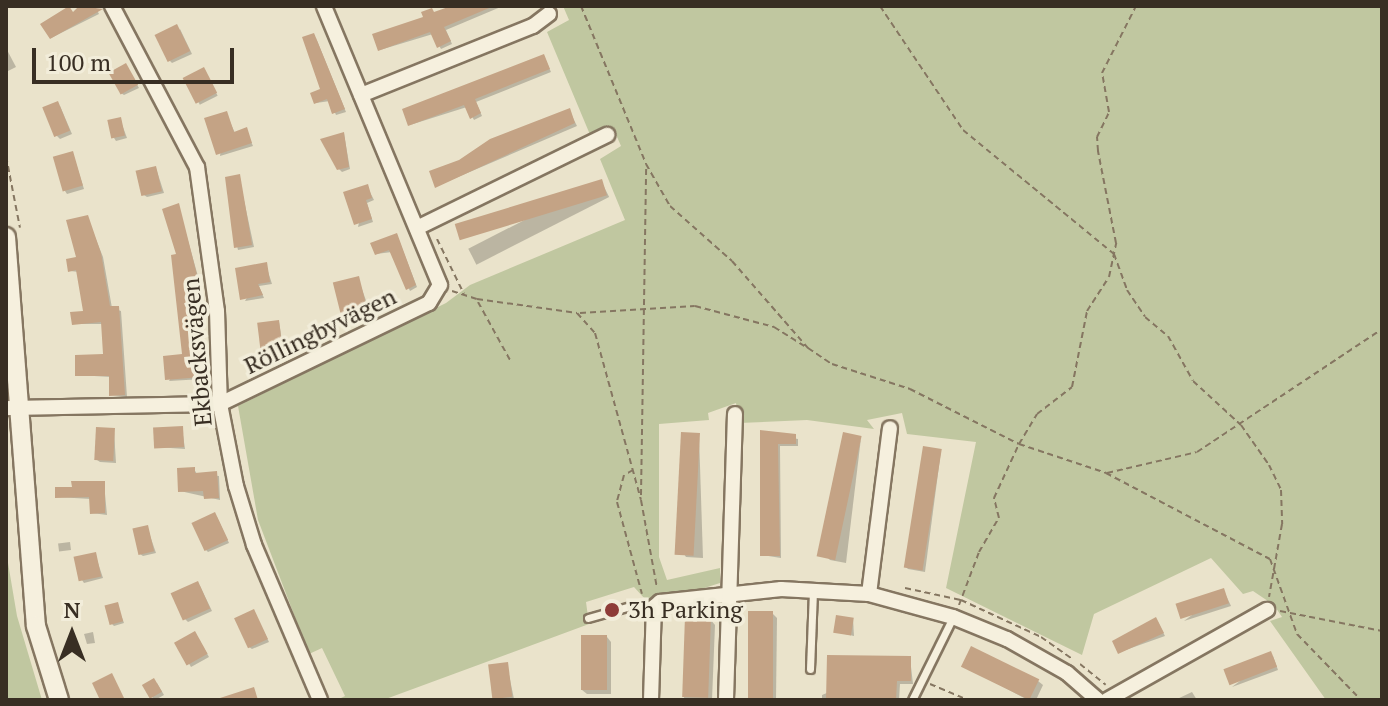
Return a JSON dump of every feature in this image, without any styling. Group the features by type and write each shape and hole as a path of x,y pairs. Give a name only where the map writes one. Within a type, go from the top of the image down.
{"street":[{"name":"Ekbacksvägen","path":"112,6 197,167 217,311 220,404 236,486 254,545 320,700"},
{"path":"324,6 440,285"},
{"path":"361,95 533,26 549,14"},
{"path":"417,228 607,135"},
{"path":"6,237 14,407 36,626 59,700"},
{"name":"Röllingbyvägen","path":"14,407 220,404 429,303 440,285"},
{"path":"726,700 735,414"},
{"path":"869,594 890,428"},
{"path":"651,700 652,599 728,591 813,590 869,594 953,617 1043,659 1098,700"},
{"path":"1107,700 1267,610"}],"lane":[{"path":"810,669 813,590"},
{"path":"588,618 652,599"},
{"path":"912,700 953,617"}],"path":[{"path":"581,6 646,164 670,206 732,261 808,348"},
{"path":"880,6 963,130 1114,254"},
{"path":"1136,6 1102,73 1109,112 1097,137 1109,193 1114,254 1127,290 1145,317 1168,336 1193,381 1241,425 1281,490 1282,524 1267,610 1382,631"},
{"path":"646,164 641,500 652,599"},
{"path":"953,617 979,552 999,518 994,498 1019,444 1037,414 1072,387 1087,311 1109,277 1114,254"},
{"path":"440,285 477,299 577,313 695,306 712,314 737,314 774,327 832,364 910,389 1019,444 1106,473 1270,559 1312,655 1361,700"},
{"path":"477,299 510,360"},
{"path":"577,313 601,345 641,500"},
{"path":"1106,473 1197,452 1382,329"},
{"path":"633,470 624,475 617,502 652,599"},
{"path":"922,680 968,700"}],"green space":[{"path":"563,6 1382,6 1382,700 1326,700 1270,621 1282,617 1274,605 1253,591 1243,594 1211,558 1094,614 1082,655 946,588 976,442 907,434 902,413 867,420 874,429 807,420 739,423 736,403 708,413 709,420 659,424 659,557 667,580 720,568 720,583 660,602 645,599 634,587 586,602 589,624 383,700 337,700 345,696 322,648 309,654 258,520 238,406 446,303 470,285 625,220 600,159 621,146 614,130 591,137 547,32 569,20"},
{"path":"6,551 17,616 42,700 6,700"}],"building":[{"path":"69,6 73,12 79,6 103,9 50,39 40,24"},
{"path":"451,6 494,6 444,27 451,41 437,48 430,32 378,51 372,34 423,17 421,12 432,8 434,12"},
{"path":"177,24 190,51 168,62 155,35"},
{"path":"314,33 345,109 332,114 327,99 314,104 310,93 320,89 302,37"},
{"path":"544,54 550,69 475,99 481,113 470,119 464,105 408,126 402,109"},
{"path":"126,63 138,85 121,95 109,73"},
{"path":"204,67 217,93 196,104 183,78"},
{"path":"58,101 70,131 54,137 42,107"},
{"path":"570,108 575,123 435,188 429,171 459,160 490,139"},
{"path":"227,111 234,132 247,127 252,143 216,155 204,118"},
{"path":"121,117 125,136 111,138 107,120"},
{"path":"344,132 349,167 337,170 320,139"},
{"path":"73,151 83,186 63,191 53,157"},
{"path":"156,166 162,191 141,196 136,171"},
{"path":"240,174 252,245 234,248 225,177"},
{"path":"602,179 607,195 460,240 455,224"},
{"path":"368,184 372,198 366,200 372,219 354,225 343,192"},
{"path":"179,203 199,283 201,377 165,380 163,356 182,354 171,255 176,254 162,209"},
{"path":"88,215 101,253 110,306 119,306 125,395 109,396 109,376 75,376 75,355 103,354 101,322 72,325 70,312 83,311 76,270 68,272 66,259 76,257 66,220"},
{"path":"397,233 416,285 406,290 389,250 375,255 370,243"},
{"path":"267,262 270,282 258,284 263,295 240,300 235,268"},
{"path":"359,276 367,307 341,314 333,283"},
{"path":"279,320 283,351 261,353 257,323"},
{"path":"183,426 184,447 154,449 153,428"},
{"path":"96,427 115,428 113,461 94,460"},
{"path":"760,430 796,434 796,444 778,444 780,556 760,556"},
{"path":"681,432 700,433 694,556 675,555"},
{"path":"843,432 862,436 835,560 817,556"},
{"path":"923,446 942,449 923,570 904,567"},
{"path":"195,467 195,473 217,471 219,498 204,499 203,491 178,492 177,468"},
{"path":"71,481 105,481 105,513 90,514 89,497 55,498 55,487 72,487"},
{"path":"215,512 228,540 205,551 191,523"},
{"path":"148,525 154,551 138,555 132,529"},
{"path":"96,552 101,576 79,581 74,557"},
{"path":"198,581 210,608 183,621 171,593"},
{"path":"1224,588 1229,603 1180,619 1175,604"},
{"path":"118,602 123,621 110,625 104,606"},
{"path":"254,609 268,639 248,648 234,618"},
{"path":"748,611 773,611 773,700 748,700"},
{"path":"836,615 854,618 851,636 833,633"},
{"path":"685,616 711,617 708,698 682,697"},
{"path":"1156,617 1164,633 1118,654 1112,641"},
{"path":"195,631 208,654 187,665 174,643"},
{"path":"581,635 607,635 607,690 581,690"},
{"path":"971,646 1039,679 1029,700 961,667"},
{"path":"1271,651 1277,667 1229,685 1223,669"},
{"path":"827,655 911,656 911,681 897,681 896,700 826,700"},
{"path":"508,662 512,697 492,699 488,664"},
{"path":"112,673 125,700 100,700 92,683"},
{"path":"154,678 162,692 150,699 142,685"},
{"path":"254,687 258,700 220,700 220,698"}],"place":[{"name":"3h Parking","path":"612,610"}]}
